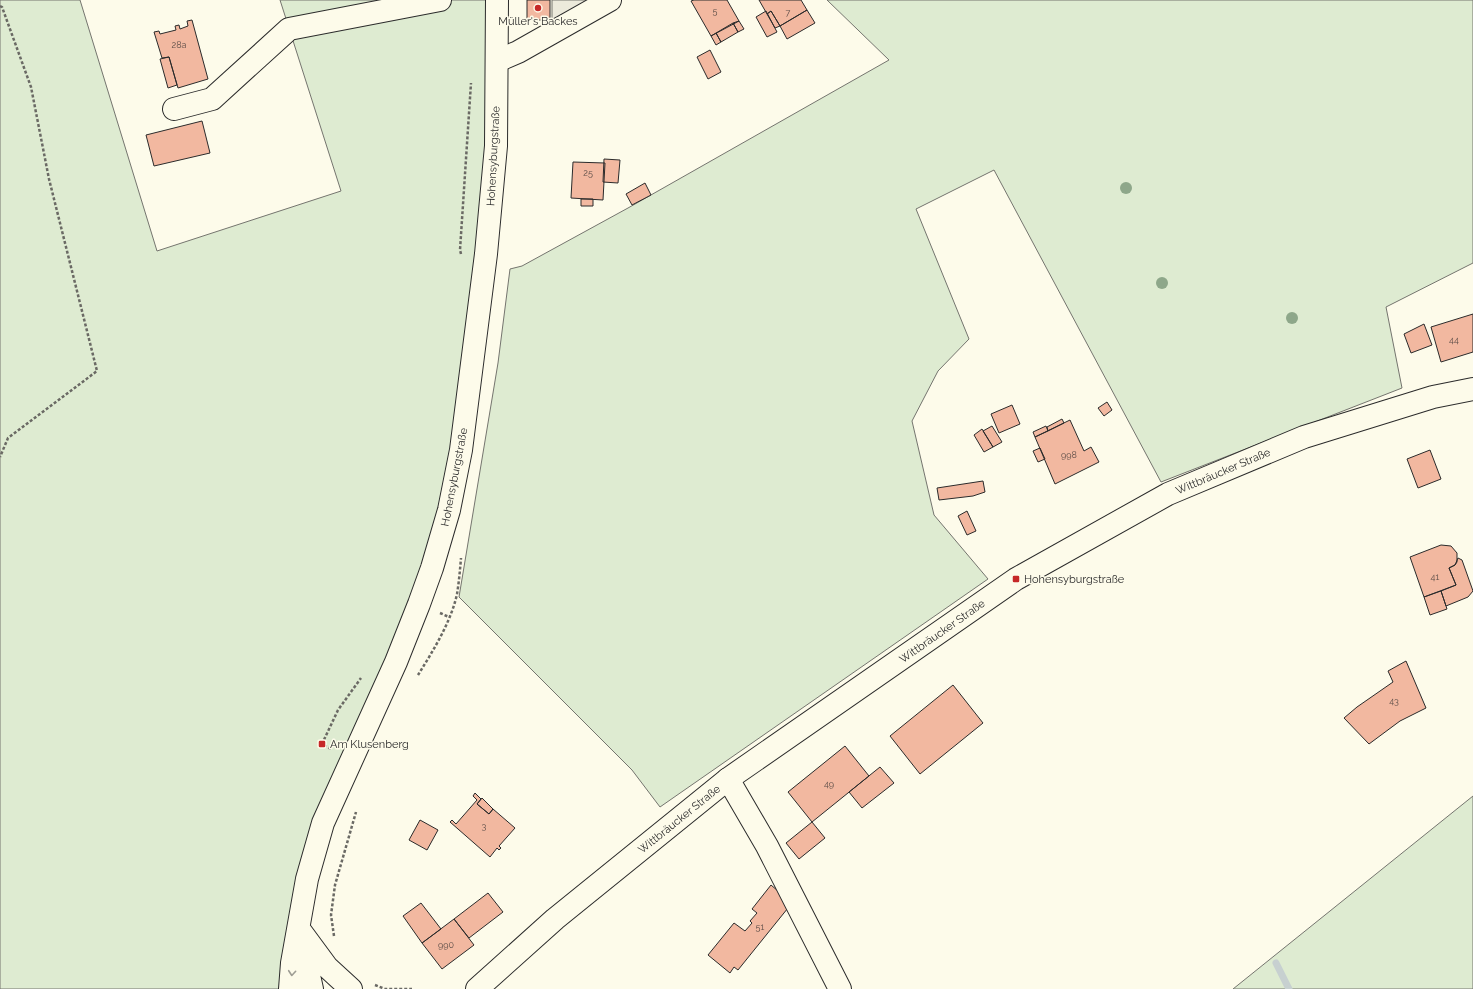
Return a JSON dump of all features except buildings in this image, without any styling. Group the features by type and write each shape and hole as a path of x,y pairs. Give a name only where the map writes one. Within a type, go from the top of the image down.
{"main road":[{"path":"174,109 212,99 289,29 440,0"},
{"name":"Hohensyburgstraße","path":"290,989 292,963 307,879 323,823 396,662 420,604 449,510 461,450 486,254 496,146 497,0"},
{"path":"497,61 518,52 610,0"},
{"name":"Wittbräucker Straße","path":"478,989 555,919 728,779 1016,579 1168,494 1304,437 1433,397 1473,389"},
{"path":"728,779 766,846 840,989"},
{"path":"299,929 327,967 351,989"},
{"name":"Hohensyburgstraße","path":"299,929 312,989"}],"path":[{"path":"0,6 2,7 31,87 49,178 97,371 8,438 0,457"},
{"path":"462,257 460,250 471,82"},
{"path":"322,744 338,710 363,674"}],"green space":[{"path":"0,0 80,0 157,251 341,191 280,0 497,0 497,61 449,510 307,879 312,989 0,989"},
{"path":"827,0 1473,0 1473,263 1386,307 1402,388 1161,482 994,170 916,209 969,339 938,371 912,421 934,515 988,579 660,807 632,770 459,597 498,363 510,269 522,266 628,208 889,60"},
{"path":"1473,796 1473,989 1233,989"}],"shaded area":[{"path":"552,0 592,0 552,23"}],"waterway":[{"path":"1276,963 1289,989"}],"place":[{"name":"Müller's Backes","path":"538,8"},
{"name":"Hohensyburgstraße","path":"1016,579"},
{"name":"Am Klusenberg","path":"322,744"}]}
